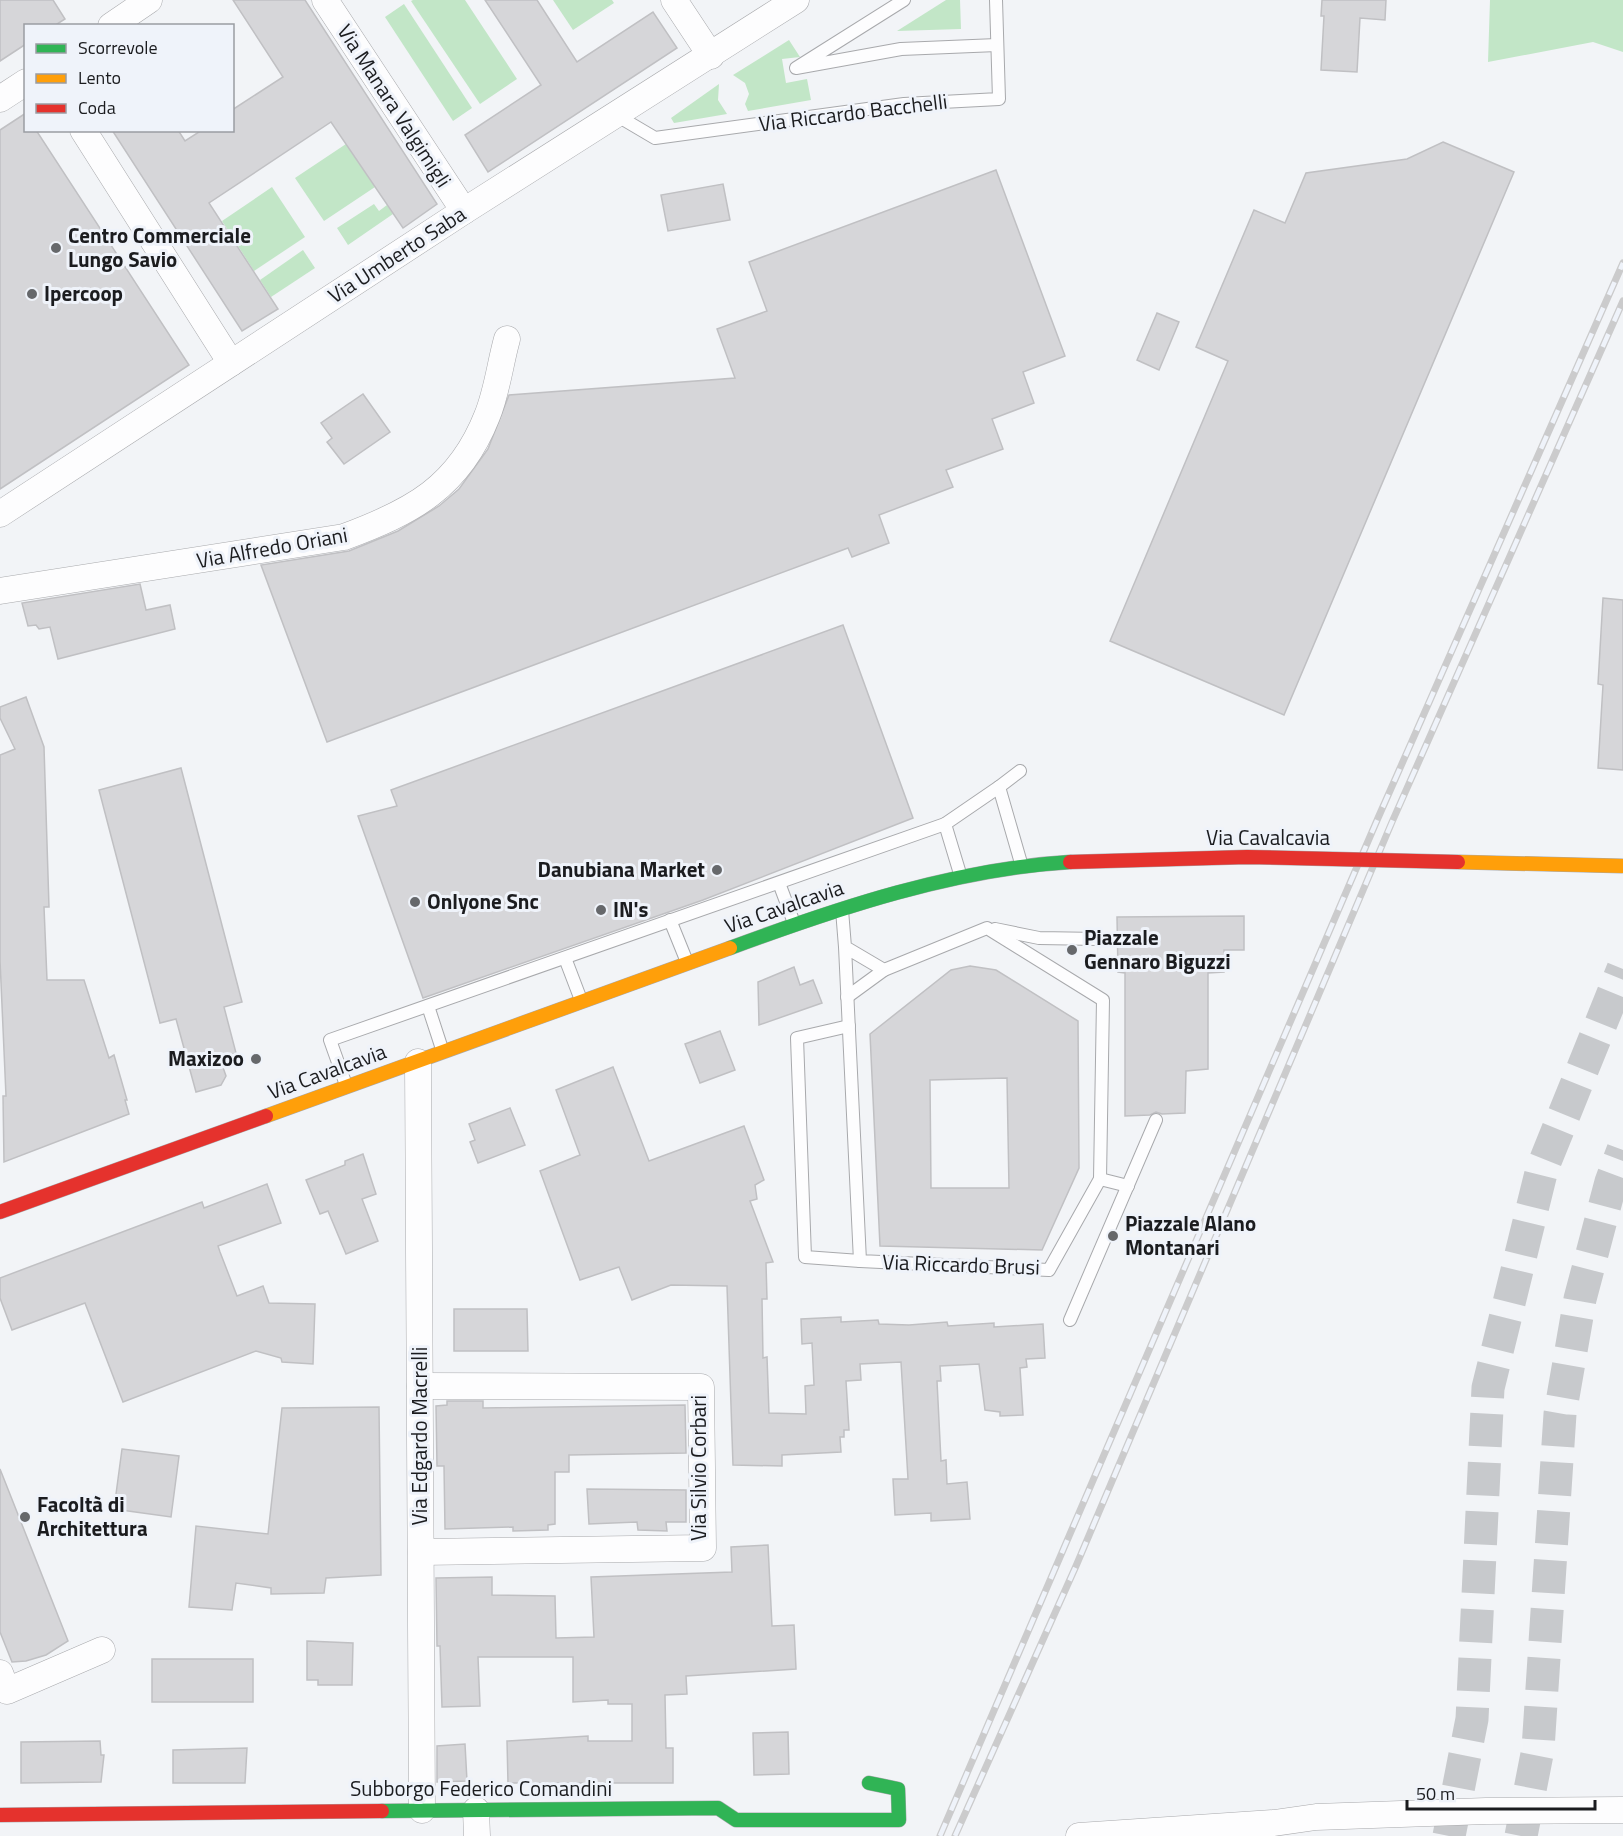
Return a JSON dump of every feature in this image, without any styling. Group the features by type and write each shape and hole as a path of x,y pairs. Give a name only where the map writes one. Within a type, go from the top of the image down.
{"main road":[{"name":"Via Cavalcavia","path":"0,1212 842,907 961,877 1021,865 1248,857 1623,866"},
{"name":"Subborgo Federico Comandini","path":"0,1815 718,1808 736,1820 899,1820 898,1789 869,1783"}],"street":[{"path":"114,24 149,0"},
{"name":"Via Manara Valgimigli","path":"325,0 464,211"},
{"path":"674,0 711,56"},
{"name":"Via Umberto Saba","path":"0,514 464,211 796,0"},
{"path":"0,99 24,83"},
{"path":"84,132 231,363"},
{"name":"Via Alfredo Oriani","path":"0,591 344,537 394,518 437,491 467,454 487,415 507,339"},
{"name":"Via Edgardo Macrelli","path":"418,1062 422,1810"},
{"name":"Via Silvio Corbari","path":"420,1386 701,1387 703,1536 703,1548 421,1552"},
{"path":"2,1686 102,1650"},
{"path":"476,1810 477,1836"},
{"path":"1079,1836 1275,1823 1316,1816 1623,1810"}],"lane":[{"path":"904,0 796,68 901,49 997,45"},
{"name":"Via Riccardo Bacchelli","path":"616,115 655,138 904,104 999,99 996,0"},
{"path":"347,1088 330,1040 945,824 1020,771"},
{"path":"999,788 1021,865"},
{"path":"945,824 961,877"},
{"path":"778,883 794,924"},
{"name":"Via Riccardo Brusi","path":"842,907 860,1261 1048,1270 1100,1179 1102,1000 987,928"},
{"path":"670,920 687,964"},
{"path":"847,997 884,970 987,928 1039,938 1099,939"},
{"path":"845,947 884,970"},
{"path":"565,958 582,1001"},
{"path":"428,1006 444,1053"},
{"path":"849,1026 797,1038 805,1257 860,1261"},
{"path":"1070,1320 1156,1120"},
{"path":"1100,1179 1128,1186"}],"green space":[{"path":"465,0 517,79 480,104 411,1"},
{"path":"553,0 612,0 614,3 573,30"},
{"path":"946,0 960,0 961,29 897,31"},
{"path":"1490,0 1623,0 1623,52 1593,42 1488,62"},
{"path":"404,4 472,108 453,121 385,17"},
{"path":"789,40 800,57 782,59 786,83 807,79 811,100 748,111 745,104 749,94 745,83 733,75"},
{"path":"719,84 718,100 727,114 674,123 671,118"},
{"path":"346,144 375,187 324,221 295,178"},
{"path":"272,187 305,237 254,271 222,221"},
{"path":"374,204 379,211 387,205 393,214 348,245 337,228"},
{"path":"303,250 315,268 271,297 260,280"}],"building":[{"path":"0,0 53,0 65,19 57,24 24,24 24,45 0,61"},
{"path":"233,0 305,0 437,204 403,228 331,122 209,203 278,309 242,331 113,132 179,132 185,141 199,132 234,132 234,109 283,77"},
{"path":"485,0 537,0 577,62 653,12 677,48 488,172 465,135 541,85"},
{"path":"1322,0 1386,0 1385,20 1360,18 1357,72 1321,70 1324,16 1321,16"},
{"name":"Centro Commerciale Lungo Savio","path":"24,114 24,132 37,132 189,365 0,489 0,130"},
{"path":"1443,142 1514,172 1284,715 1110,641 1228,361 1196,347 1254,210 1285,223 1306,173 1407,159"},
{"path":"996,170 1065,356 1023,372 1034,403 992,419 1003,449 946,470 953,487 879,515 889,543 852,557 848,548 327,742 261,565 349,551 398,531 439,506 459,489 488,449 509,395 735,378 717,329 767,311 749,262"},
{"path":"723,184 730,220 668,231 661,195"},
{"path":"1157,313 1179,322 1159,370 1137,360"},
{"path":"363,394 390,432 344,464 327,442 332,438 321,423"},
{"path":"140,584 146,610 170,605 175,629 58,659 50,627 39,629 36,625 28,626 22,603"},
{"path":"1603,598 1623,600 1623,770 1598,768 1603,685 1598,684"},
{"path":"843,625 913,818 703,900 423,998 358,816 397,806 391,790"},
{"path":"26,697 44,747 49,907 44,907 47,980 84,980 109,1058 114,1055 129,1114 4,1162 3,1096 6,1096 0,960 0,755 15,749 0,718 0,707"},
{"path":"181,768 242,1002 224,1007 236,1053 220,1059 226,1076 221,1085 196,1092 176,1019 160,1023 99,790"},
{"path":"1244,916 1244,950 1224,950 1224,972 1208,973 1208,1069 1186,1071 1185,1113 1156,1112 1150,1115 1125,1116 1125,973 1118,972 1117,917"},
{"path":"970,966 996,970 1078,1021 1079,1168 1042,1250 880,1246 870,1034 951,970","holes":["1007,1078 1009,1188 931,1188 930,1080"]},
{"path":"794,967 800,985 813,980 822,1003 759,1025 758,982"},
{"path":"720,1031 735,1070 700,1083 685,1044"},
{"path":"613,1067 649,1161 744,1126 764,1180 755,1185 757,1199 750,1201 773,1262 766,1263 767,1299 762,1299 763,1358 767,1357 769,1413 806,1414 805,1386 814,1385 812,1343 802,1344 801,1319 841,1317 841,1322 878,1320 879,1324 909,1325 947,1322 948,1326 994,1323 994,1327 1043,1324 1045,1358 1026,1359 1027,1367 1020,1368 1023,1415 1000,1416 1000,1412 985,1410 979,1364 940,1366 941,1381 937,1381 941,1461 946,1460 947,1484 967,1482 970,1519 931,1521 931,1513 895,1515 893,1479 908,1479 901,1362 860,1364 861,1380 846,1381 849,1430 844,1430 844,1437 840,1437 841,1452 782,1455 782,1466 733,1465 727,1286 671,1285 632,1300 619,1267 580,1280 540,1171 580,1155 556,1090"},
{"path":"510,1108 525,1145 478,1163 470,1142 475,1140 469,1124"},
{"path":"363,1154 376,1194 362,1199 378,1241 346,1254 328,1211 320,1214 306,1180 345,1165 345,1161"},
{"path":"267,1184 281,1223 218,1246 237,1296 263,1286 269,1303 315,1304 313,1364 282,1362 281,1358 256,1351 123,1402 85,1303 12,1330 0,1298 0,1278 202,1202 204,1208"},
{"path":"454,1309 527,1309 528,1351 454,1351"},
{"path":"447,1401 483,1401 483,1408 685,1405 686,1453 569,1455 569,1472 555,1472 555,1524 548,1525 548,1530 513,1531 513,1527 445,1529 444,1466 437,1466 436,1406 447,1405"},
{"path":"379,1407 381,1575 326,1578 324,1593 271,1594 271,1588 236,1583 232,1610 189,1607 196,1526 268,1534 282,1408"},
{"path":"122,1449 179,1456 171,1517 114,1509"},
{"path":"0,1469 68,1641 46,1655 26,1661 12,1662 0,1632"},
{"path":"587,1489 686,1490 686,1522 666,1522 667,1531 638,1530 637,1522 589,1524"},
{"path":"768,1545 772,1626 794,1625 796,1669 686,1676 687,1694 665,1695 666,1748 673,1748 673,1783 508,1783 507,1741 588,1736 588,1741 632,1741 632,1704 608,1704 608,1700 573,1702 573,1657 478,1657 480,1706 442,1707 440,1646 437,1646 436,1578 492,1577 492,1595 555,1596 556,1638 594,1637 591,1577 732,1572 731,1547"},
{"path":"307,1641 353,1643 352,1685 318,1685 318,1680 307,1680"},
{"path":"152,1659 253,1659 253,1702 152,1702"},
{"path":"788,1732 789,1774 754,1775 753,1733"},
{"path":"100,1741 101,1755 104,1755 101,1782 21,1783 21,1742"},
{"path":"465,1744 467,1781 437,1782 437,1746"},
{"path":"247,1748 245,1783 173,1783 173,1750"}],"tunnel":[{"path":"1449,1836 1472,1719 1488,1388 1542,1169 1623,969"},
{"path":"1521,1836 1538,1749 1560,1414 1580,1299 1611,1182 1623,1150"}],"railway":[{"path":"940,1836 1378,818 1623,263"},
{"path":"955,1836 1076,1566 1392,822 1623,301"}],"traffic: fast":[{"path":"730,948 854,905 940,882 1027,866 1070,862"},
{"path":"382,1811 718,1808 736,1820 899,1820 898,1789 869,1783"}],"traffic: slow":[{"path":"1458,862 1623,866"},
{"path":"266,1116 730,948"}],"traffic: jam":[{"path":"1070,862 1247,857 1458,862"},
{"path":"0,1212 266,1116"},
{"path":"0,1815 382,1811"}],"place":[{"name":"Centro Commerciale Lungo Savio","path":"56,248"},
{"name":"Ipercoop","path":"32,294"},
{"name":"Danubiana Market","path":"717,870"},
{"name":"Onlyone Snc","path":"415,902"},
{"name":"IN's","path":"601,910"},
{"name":"Piazzale Gennaro Biguzzi","path":"1072,950"},
{"name":"Maxizoo","path":"256,1059"},
{"name":"Piazzale Alano Montanari","path":"1113,1236"},
{"name":"Facoltà di Architettura","path":"25,1517"}]}
